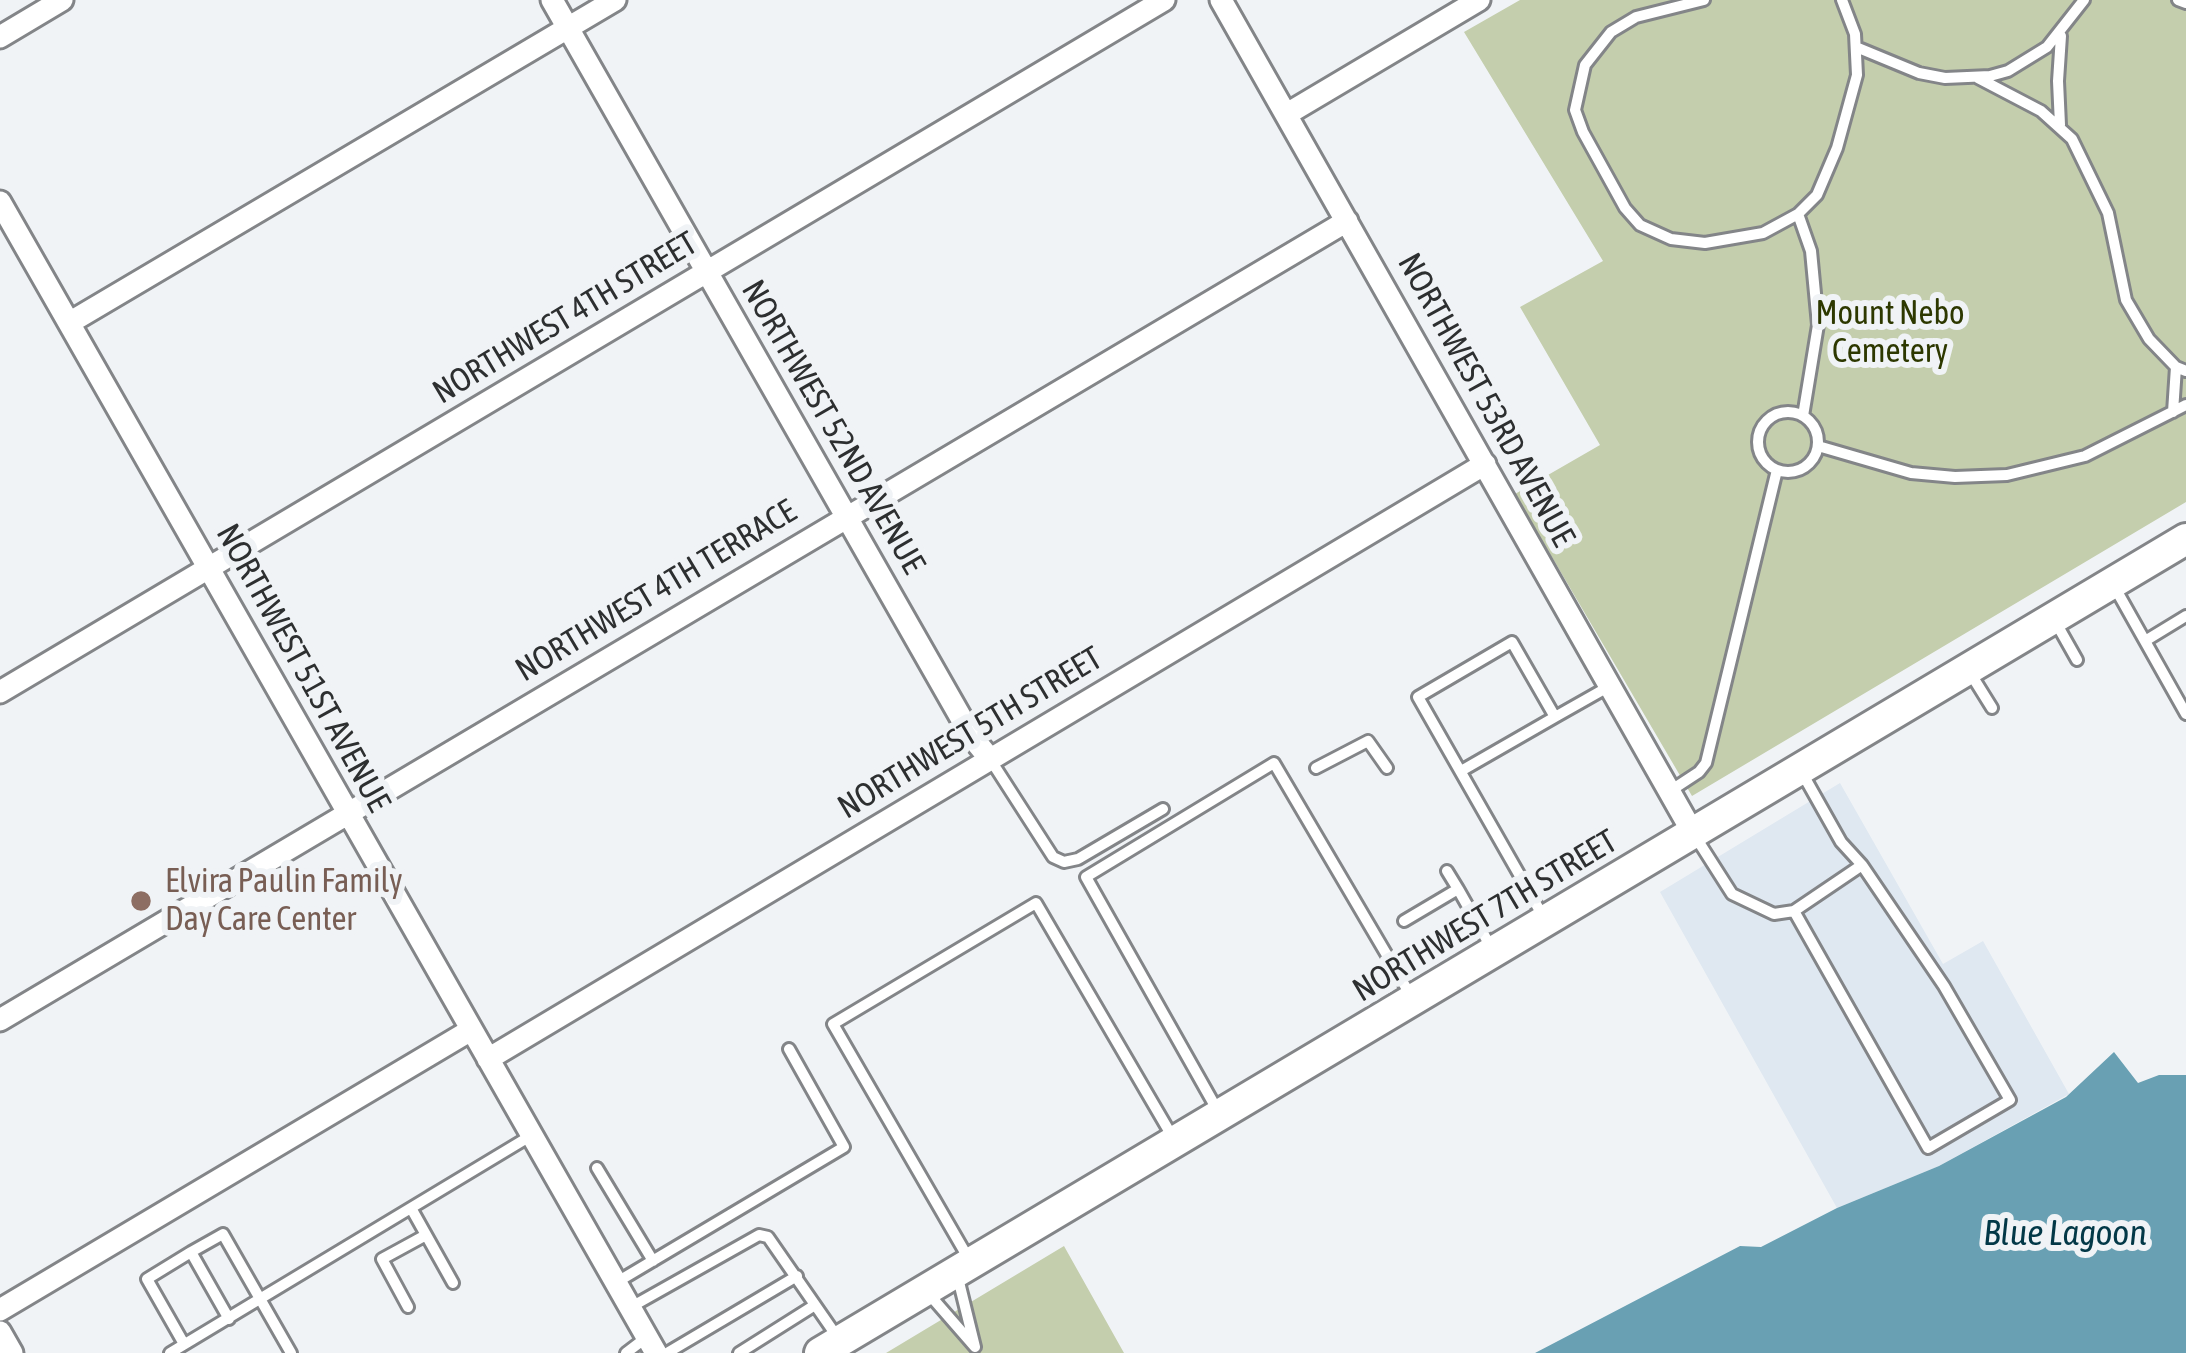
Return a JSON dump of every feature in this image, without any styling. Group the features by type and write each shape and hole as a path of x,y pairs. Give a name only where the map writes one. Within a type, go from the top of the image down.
{"main road":[{"name":"NORTHWEST 7TH STREET","path":"830,1347 2186,539"}],"street":[{"path":"0,37 62,0"},
{"name":"NORTHWEST 52ND AVENUE","path":"552,0 972,737 990,759"},
{"path":"70,323 615,0"},
{"name":"NORTHWEST 4TH STREET","path":"0,692 1165,0"},
{"name":"NORTHWEST 53RD AVENUE","path":"1221,0 1693,833"},
{"path":"1287,114 1479,0"},
{"name":"NORTHWEST 51ST AVENUE","path":"0,202 652,1345"},
{"name":"NORTHWEST 4TH TERRACE","path":"0,1020 1347,221"},
{"name":"NORTHWEST 5TH STREET","path":"488,1058 1485,464"},
{"path":"0,1310 471,1030"},
{"path":"0,1331 12,1353"}],"lane":[{"path":"1704,0 1636,17 1611,32 1596,47 1578,85 1575,110 1625,208 1640,225 1671,239 1721,243 1763,233 1798,214 1826,179 1855,92 1856,46 1842,0"},
{"path":"1978,78 2028,60 2062,32 2084,0"},
{"path":"2060,125 2057,81 2062,32"},
{"path":"1856,46 1919,73 1978,78 2060,125 2101,194 2126,300 2150,339 2181,369 2173,412"},
{"path":"1798,214 1811,251 1818,325 1803,416"},
{"path":"1819,446 1911,472 1955,477 2007,475 2085,456 2186,406"},
{"path":"1795,412 1816,428 1819,446 1804,468 1777,470 1758,448 1761,429 1775,415 1795,412"},
{"path":"1667,793 1706,763 1777,470"},
{"path":"2112,582 2186,714"},
{"path":"2145,641 2186,616"},
{"path":"2053,617 2077,659"},
{"path":"1546,921 1418,698 1512,643 1555,717"},
{"path":"1967,669 1992,708"},
{"path":"1461,771 1608,687"},
{"path":"1316,768 1367,741 1387,768"},
{"path":"990,759 1053,857 1064,862 1093,851 1163,809"},
{"path":"1221,1116 1086,877 1274,763 1414,1002"},
{"path":"1795,911 1928,1148 2010,1100 1944,986 1862,866 1840,842 1800,769"},
{"path":"1693,833 1732,894 1774,914 1795,911 1862,866"},
{"path":"1447,871 1494,952"},
{"path":"1404,921 1457,889"},
{"path":"926,1291 976,1347 964,1268 833,1024 1036,903 1176,1143"},
{"path":"617,1282 844,1147 789,1049"},
{"path":"170,1353 532,1135"},
{"path":"597,1168 653,1261"},
{"path":"411,1208 453,1282"},
{"path":"184,1345 147,1279 223,1234 291,1353"},
{"path":"408,1307 382,1259 426,1235"},
{"path":"632,1307 759,1235 769,1238 815,1304 830,1347"},
{"path":"191,1252 229,1319"},
{"path":"667,1353 797,1276"},
{"path":"736,1352 815,1304"},
{"path":"690,1340 704,1353"},
{"path":"626,1353 652,1345"}],"shaded area":[{"path":"1840,783 1943,964 1983,941 2069,1094 1939,1166 1837,1208 1660,892"}],"green space":[{"name":"Mount Nebo Cemetery","path":"1520,0 2186,0 2186,502 1692,796 1515,494 1600,445 1520,307 1603,261 1464,32"},
{"path":"1064,1246 1124,1353 886,1353"}],"water":[{"name":"Blue Lagoon","path":"2114,1052 2138,1083 2159,1075 2186,1075 2186,1353 1535,1353 1740,1246 1761,1247 1837,1208 1939,1166 2066,1097"}],"place":[{"name":"Elvira Paulin Family Day Care Center","path":"141,901"}]}
